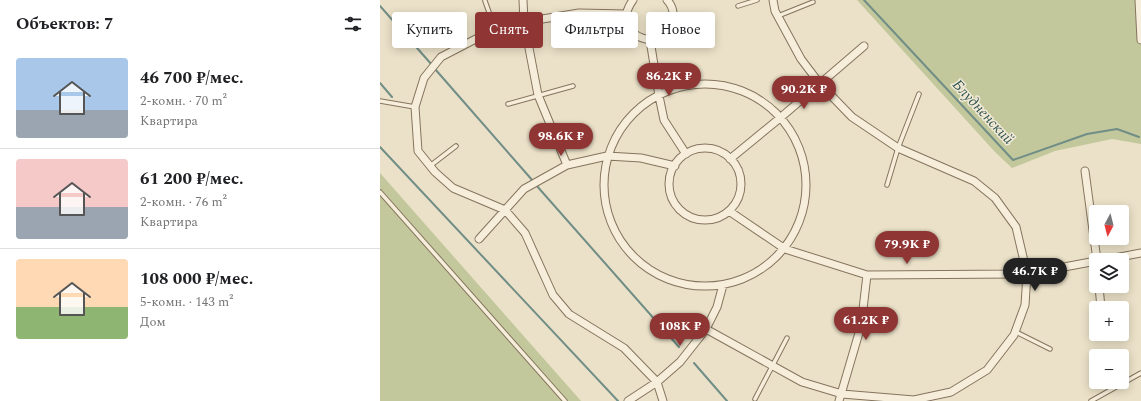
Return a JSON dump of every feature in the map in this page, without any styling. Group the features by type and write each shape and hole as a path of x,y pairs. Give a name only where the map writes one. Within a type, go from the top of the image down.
{"street":[{"path":"523,0 524,12"},
{"path":"627,12 633,0"},
{"path":"667,0 673,12"},
{"path":"706,330 802,382 842,394 874,399 914,400 951,392 986,370 1014,335 1025,305 1027,274 1016,227 995,198 974,181 898,148 852,117 820,84 801,59 775,10 773,0"},
{"path":"1139,0 1141,40"},
{"path":"475,39 441,57 424,78 415,107 418,150 435,172 453,188 504,210 525,233 553,295 569,314 624,348 657,382 663,401"},
{"path":"730,159 864,46"},
{"path":"529,48 538,95 567,165"},
{"path":"651,48 664,120 686,154"},
{"path":"706,83 738,88 767,104 789,127 803,157 807,189 801,221 785,249 762,270 733,283 702,287 672,282 644,267 622,245 608,217 603,186 607,156 622,126 644,103 659,96 674,88 706,83"},
{"path":"697,149 709,149 720,152 730,159 737,168 740,179 740,191 736,202 729,211 719,218 707,220 695,219 685,214 676,206 671,195 669,184 671,172 677,162 686,154 697,149"},
{"path":"479,239 524,189 567,165 607,156 641,158 675,166"},
{"path":"1085,171 1095,253"},
{"path":"729,211 785,249 867,275 1027,274 1089,262"},
{"path":"1129,255 1141,253"},
{"path":"839,401 861,326 867,275"},
{"path":"628,401 657,382 680,362 706,330 718,307 723,284"}],"lane":[{"path":"738,6 757,0"},
{"path":"485,1 489,12"},
{"path":"778,16 813,2"},
{"path":"508,104 573,86"},
{"path":"887,185 898,148 919,94"},
{"path":"380,101 415,107"},
{"path":"430,166 456,146"},
{"path":"380,192 564,401"},
{"path":"1015,331 1050,349"},
{"path":"755,399 787,338"},
{"path":"1091,401 1141,373"}],"green space":[{"path":"857,0 1141,0 1141,144 1112,139 1055,151 1012,168 995,152"},
{"path":"380,173 581,401 380,401"}],"waterway":[{"name":"Блудненский","path":"864,0 1013,160 1087,134 1117,129 1139,137"},
{"path":"380,6 432,65"},
{"path":"435,69 533,181"},
{"path":"380,83 392,97"},
{"path":"380,147 618,401"},
{"path":"536,185 679,347"},
{"path":"694,363 727,401"}]}
